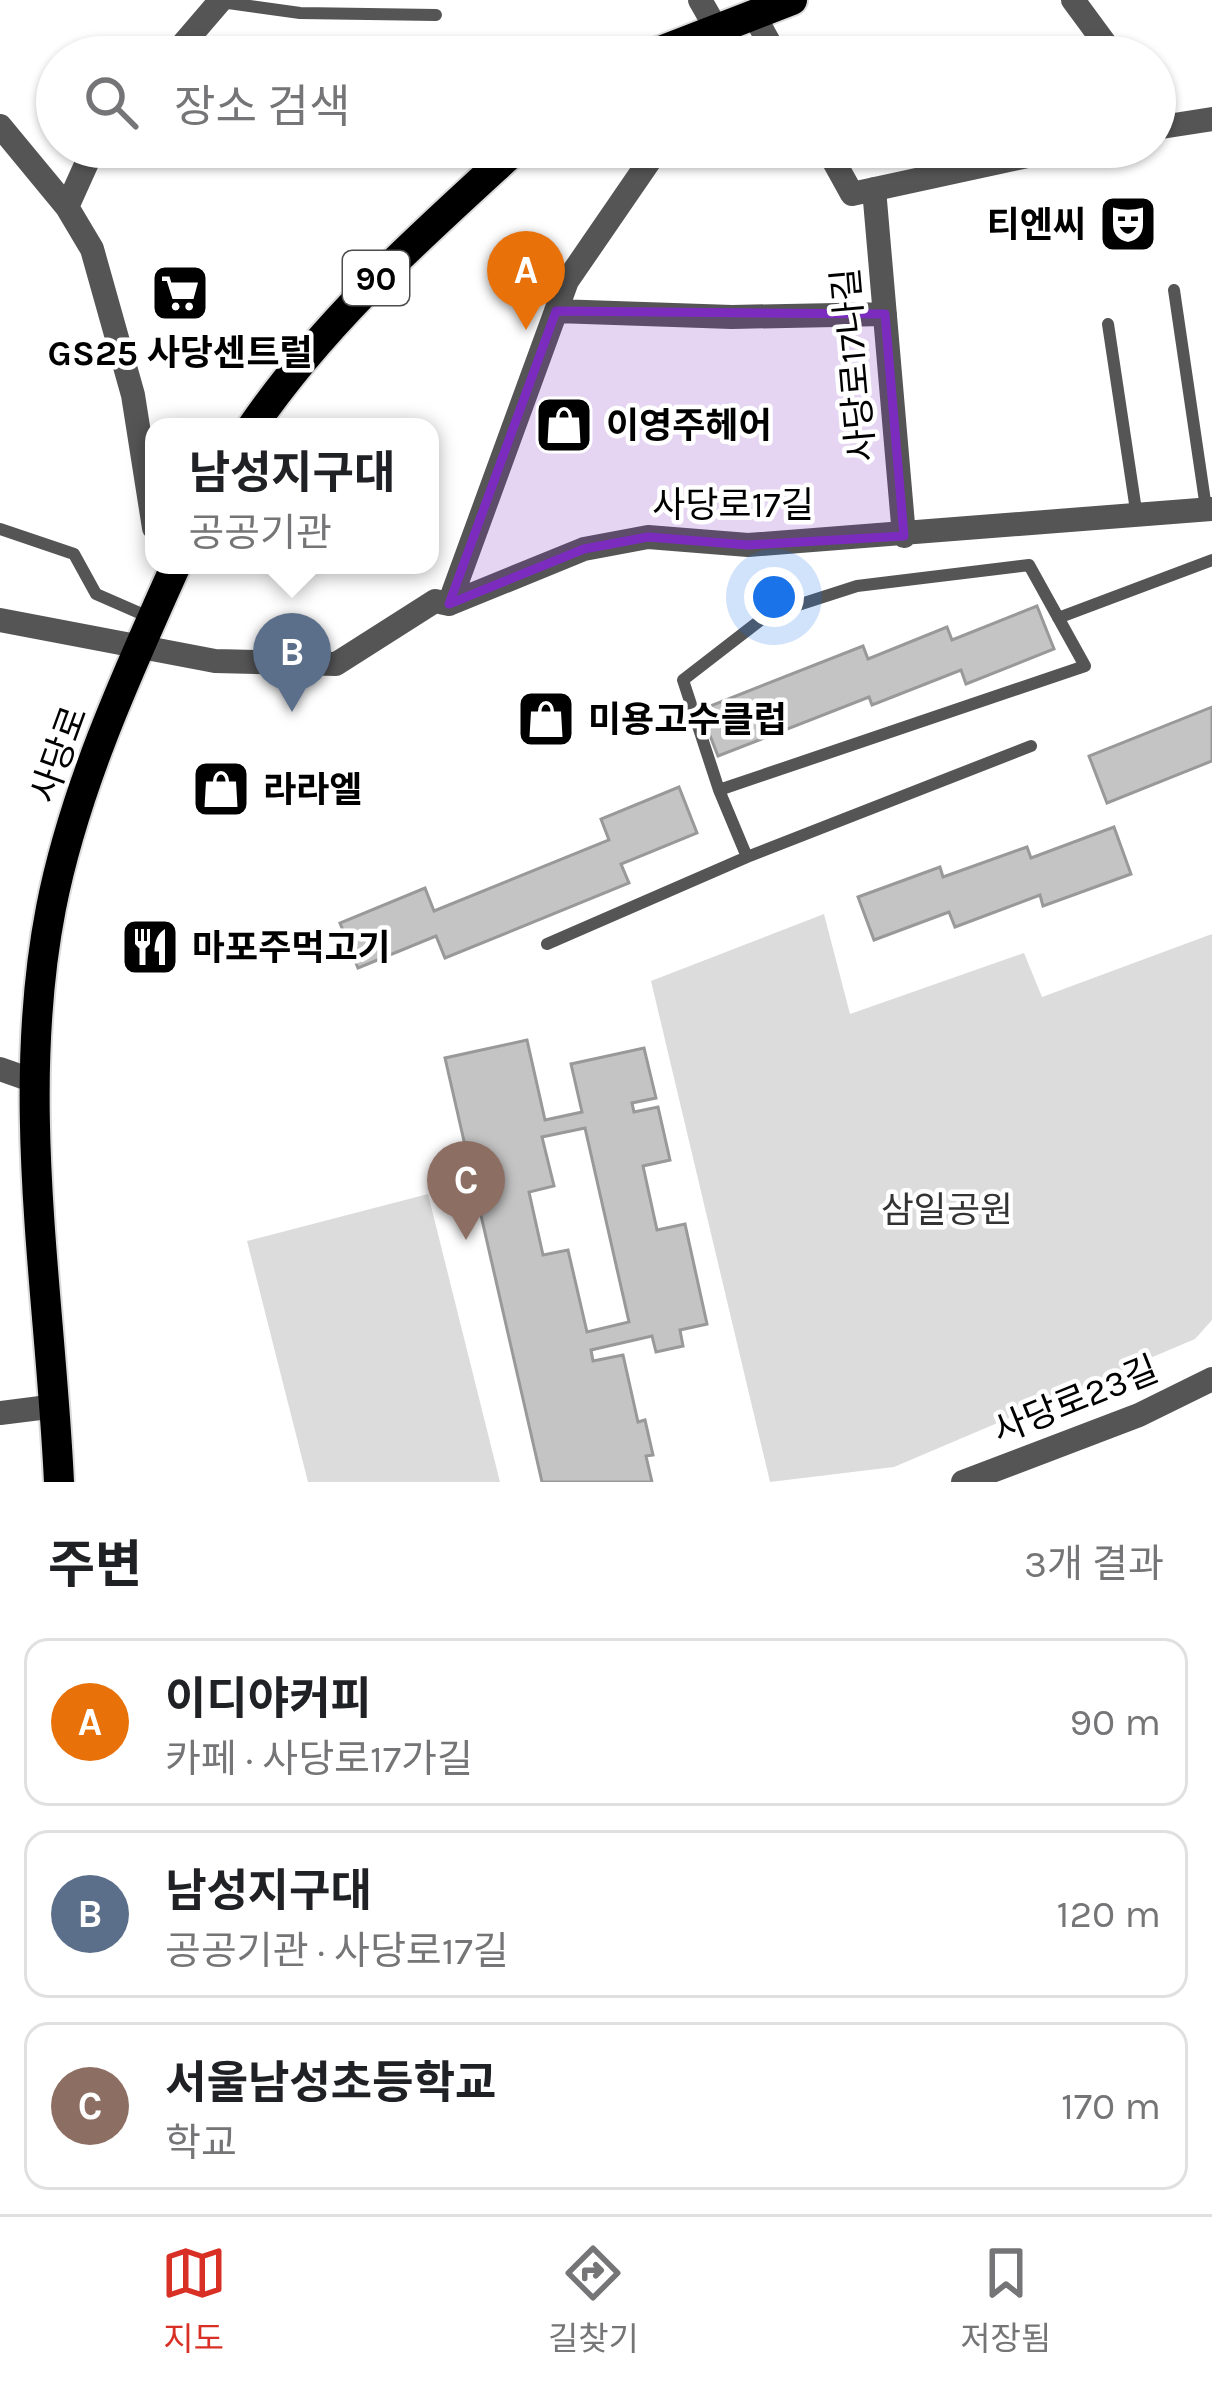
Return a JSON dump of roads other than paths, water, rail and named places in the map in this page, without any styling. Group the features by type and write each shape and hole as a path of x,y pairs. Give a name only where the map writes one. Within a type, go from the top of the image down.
{"main road":[{"path":"698,36 792,0"},
{"name":"90","path":"258,418 289,374 364,289 495,168"},
{"name":"사당로","path":"59,1482 35,1178 34,1081 51,908 69,836 158,597"}],"street":[{"path":"700,0 716,28"},
{"path":"1073,0 1100,36"},
{"path":"190,36 220,1"},
{"path":"755,17 765,36"},
{"path":"1176,121 1212,119"},
{"path":"0,126 68,207 92,248 133,395 145,471"},
{"path":"68,207 85,168"},
{"path":"449,604 567,281 645,168"},
{"path":"838,168 852,194 972,168"},
{"name":"사당로17나길","path":"874,189 904,536"},
{"path":"556,311 732,317 885,314"},
{"name":"사당로17길","path":"0,620 158,597 215,661 335,664 435,601 449,604 584,549 648,537 748,545 1209,509"},
{"path":"0,1069 34,1081"},
{"name":"사당로23길","path":"963,1482 1139,1415 1212,1379"},
{"path":"0,1413 56,1406"}],"lane":[{"path":"220,1 300,13 436,15"},
{"path":"1174,290 1209,509"},
{"path":"1108,324 1137,518"},
{"path":"0,529 74,554 96,594 158,597"},
{"path":"1058,618 1212,560"},
{"path":"719,790 1085,666 1029,565 857,586 767,615 682,680 719,790 747,856"},
{"path":"547,944 747,856 1031,746"}],"place":[{"name":"티엔씨","path":"1128,224"},
{"name":"GS25 사당센트럴","path":"180,293"},
{"name":"이디야커피","path":"526,330"},
{"name":"이영주헤어","path":"564,425"},
{"name":"남성지구대","path":"292,712"},
{"name":"미용고수클럽","path":"546,719"},
{"name":"라라엘","path":"221,789"},
{"name":"마포주먹고기","path":"150,947"},
{"name":"서울남성초등학교","path":"466,1240"}],"park label":[{"name":"삼일공원","path":"947,1209"}]}
